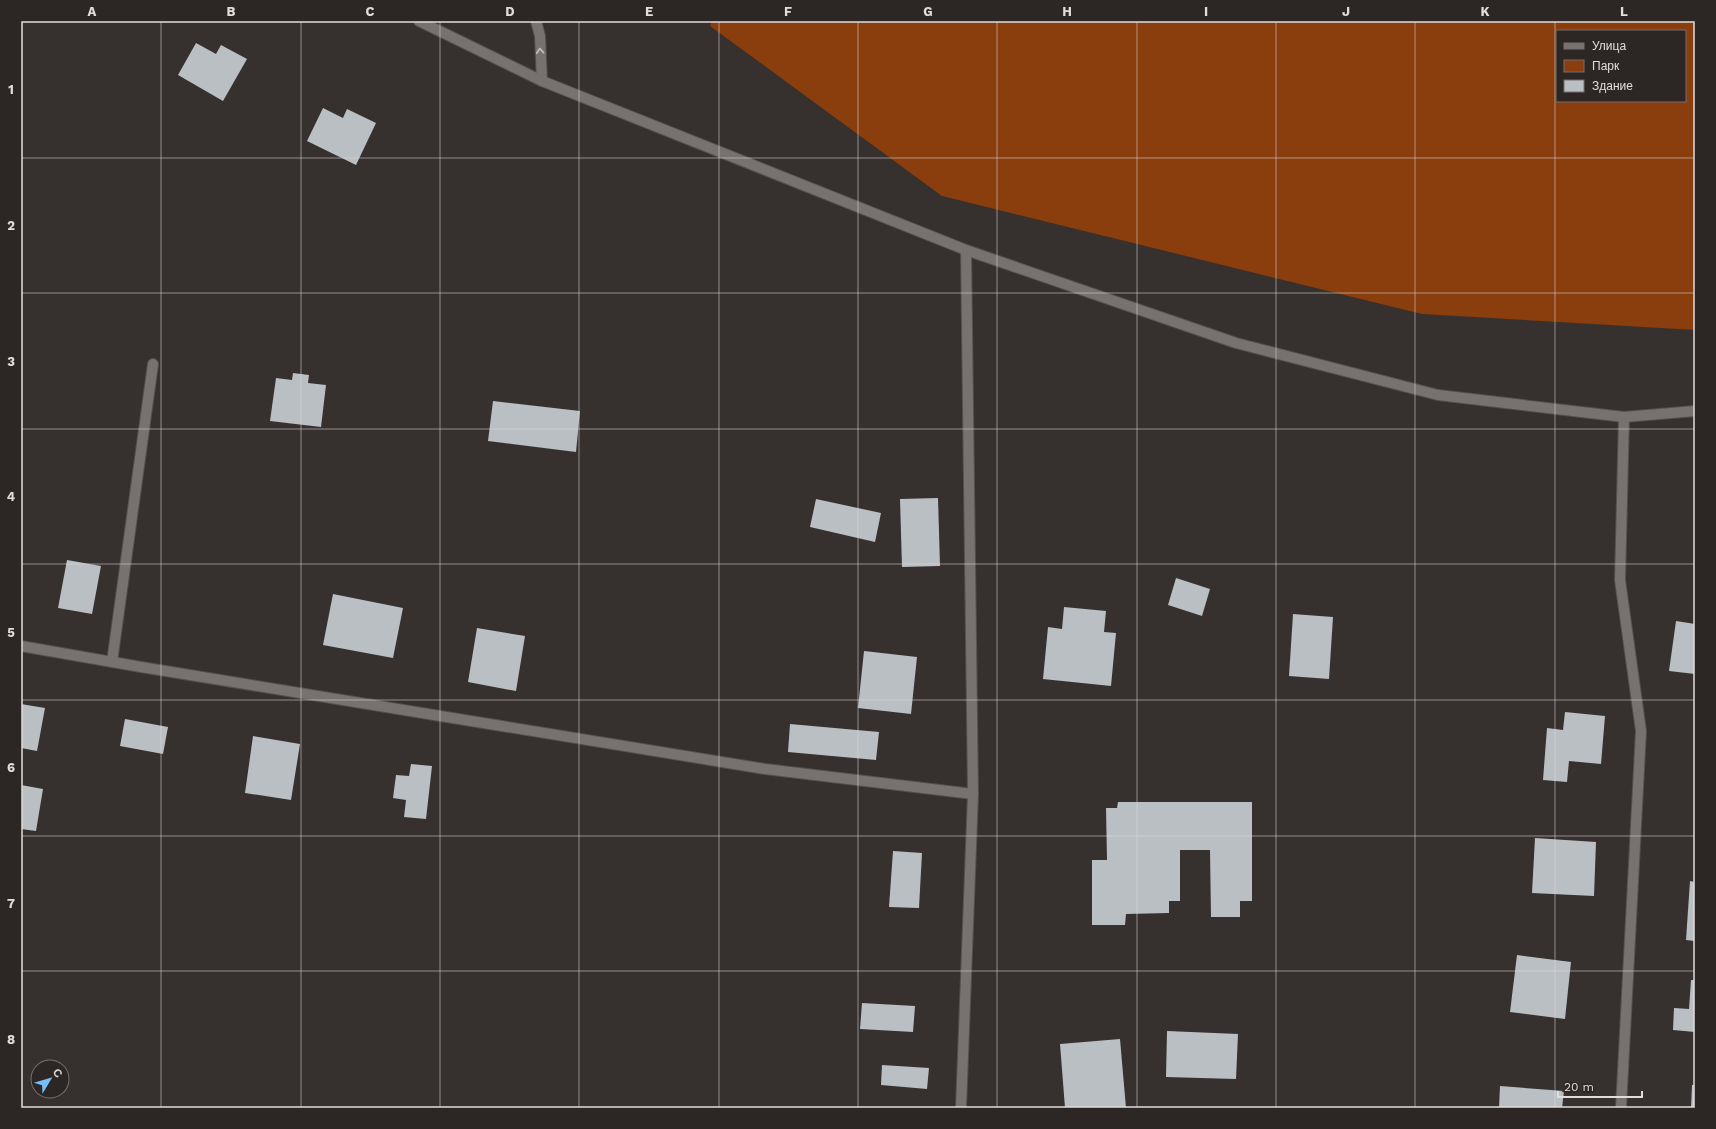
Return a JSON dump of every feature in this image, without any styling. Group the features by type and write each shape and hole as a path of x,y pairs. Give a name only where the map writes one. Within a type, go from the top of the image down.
{"street":[{"path":"419,21 542,81 966,250 1236,343 1438,395 1624,417 1695,410"},
{"path":"536,21 540,36 542,81"},
{"path":"961,1108 973,794 966,250"},
{"path":"112,662 153,364"},
{"path":"1621,1108 1641,731 1620,580 1624,417"},
{"path":"21,646 758,767 973,794"}],"green space":[{"path":"712,21 1695,21 1695,330 1422,314 942,196 710,26"}],"building":[{"path":"196,43 216,54 221,45 247,59 223,101 178,75"},
{"path":"323,108 343,118 347,109 376,123 356,165 307,141"},
{"path":"293,373 309,375 308,383 326,385 321,427 270,421 276,378 292,380"},
{"path":"493,401 580,411 576,452 488,441"},
{"path":"938,498 940,566 902,567 900,499"},
{"path":"816,499 881,513 875,542 810,527"},
{"path":"67,560 101,566 92,614 58,608"},
{"path":"1176,578 1210,589 1202,616 1168,605"},
{"path":"333,594 403,608 393,658 323,645"},
{"path":"1064,607 1106,611 1104,632 1116,633 1111,686 1043,679 1048,627 1062,629"},
{"path":"1293,614 1333,617 1329,679 1289,676"},
{"path":"1676,621 1695,624 1695,674 1669,671"},
{"path":"477,628 525,636 516,691 468,682"},
{"path":"864,651 917,657 911,714 858,708"},
{"path":"21,704 45,708 37,751 21,748"},
{"path":"1565,712 1605,716 1601,764 1569,761 1567,782 1543,780 1547,728 1563,730"},
{"path":"125,719 168,727 163,754 120,746"},
{"path":"790,724 879,732 876,760 788,752"},
{"path":"253,736 300,744 291,800 245,793"},
{"path":"411,764 432,766 426,819 404,817 406,800 393,798 396,775 409,776"},
{"path":"21,785 43,789 36,831 21,829"},
{"path":"1118,802 1252,802 1252,901 1240,901 1240,917 1211,917 1210,850 1180,850 1180,901 1169,901 1169,913 1126,914 1125,925 1092,925 1092,860 1107,860 1106,808 1117,808"},
{"path":"1535,838 1596,842 1594,896 1532,893"},
{"path":"893,851 922,853 919,908 889,907"},
{"path":"1690,881 1695,882 1695,941 1686,940"},
{"path":"1517,955 1571,962 1565,1019 1510,1012"},
{"path":"1691,980 1695,980 1695,1032 1673,1030 1674,1008 1689,1009"},
{"path":"862,1003 915,1006 913,1032 860,1029"},
{"path":"1167,1031 1238,1034 1236,1079 1166,1077"},
{"path":"1120,1039 1126,1108 1065,1108 1060,1044"},
{"path":"882,1065 929,1068 927,1089 881,1085"},
{"path":"1692,1085 1695,1085 1695,1108 1691,1108"},
{"path":"1500,1086 1564,1091 1562,1108 1499,1108"}]}
